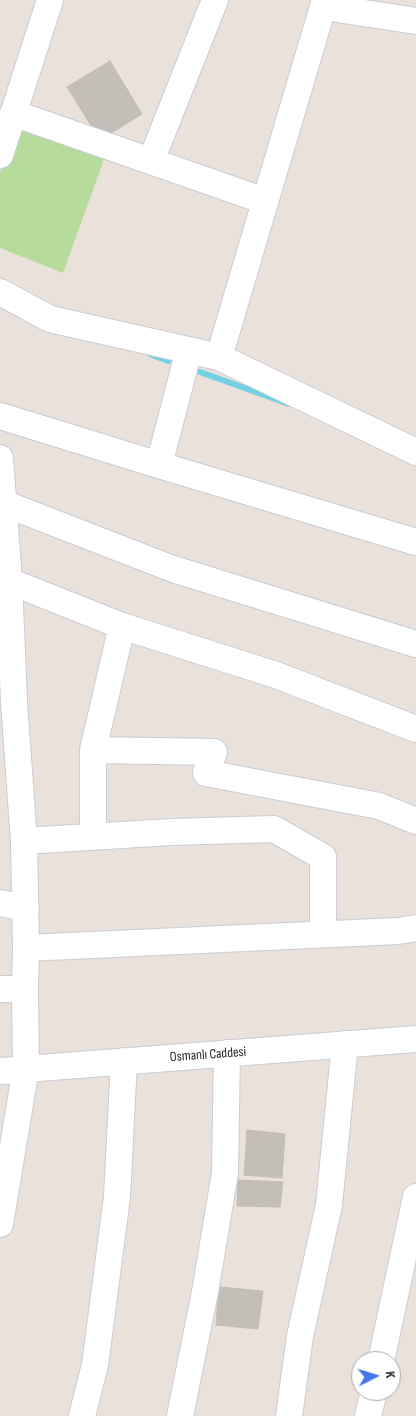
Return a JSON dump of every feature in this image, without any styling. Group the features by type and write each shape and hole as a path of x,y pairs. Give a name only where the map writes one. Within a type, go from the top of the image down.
{"street":[{"path":"0,155 50,0"},
{"path":"151,161 215,0"},
{"path":"219,357 324,3 416,21"},
{"path":"13,113 265,201"},
{"path":"0,292 50,319 219,357 416,452"},
{"path":"159,465 189,350"},
{"path":"0,416 416,542"},
{"path":"0,458 9,582 7,700 10,804 24,841 26,908 26,948 12,989 26,1068 0,1224"},
{"path":"3,502 173,569 416,644"},
{"path":"9,582 122,626 276,675 416,729"},
{"path":"93,836 93,750 122,626"},
{"path":"93,750 214,752 206,773 379,806 416,822"},
{"path":"24,841 172,832 274,829 323,857 322,934"},
{"path":"0,903 26,908"},
{"path":"26,948 398,931 416,928"},
{"name":"Osmanlı Caddesi","path":"0,1071 416,1039"},
{"path":"288,1416 300,1336 329,1205 345,1044"},
{"path":"180,1416 225,1172 227,1053"},
{"path":"82,1416 95,1365 118,1197 124,1061"},
{"path":"383,1351 416,1197"},
{"path":"368,1416 372,1401"}],"green space":[{"path":"21,126 104,159 63,273 0,248 0,173"}],"building":[{"path":"110,61 142,114 100,140 67,87"},
{"path":"247,1130 285,1134 282,1178 244,1175"},
{"path":"238,1180 283,1182 280,1207 237,1206"},
{"path":"219,1287 263,1291 258,1329 216,1325"}],"waterway":[{"path":"150,354 168,361"},
{"path":"200,372 289,404"}]}
